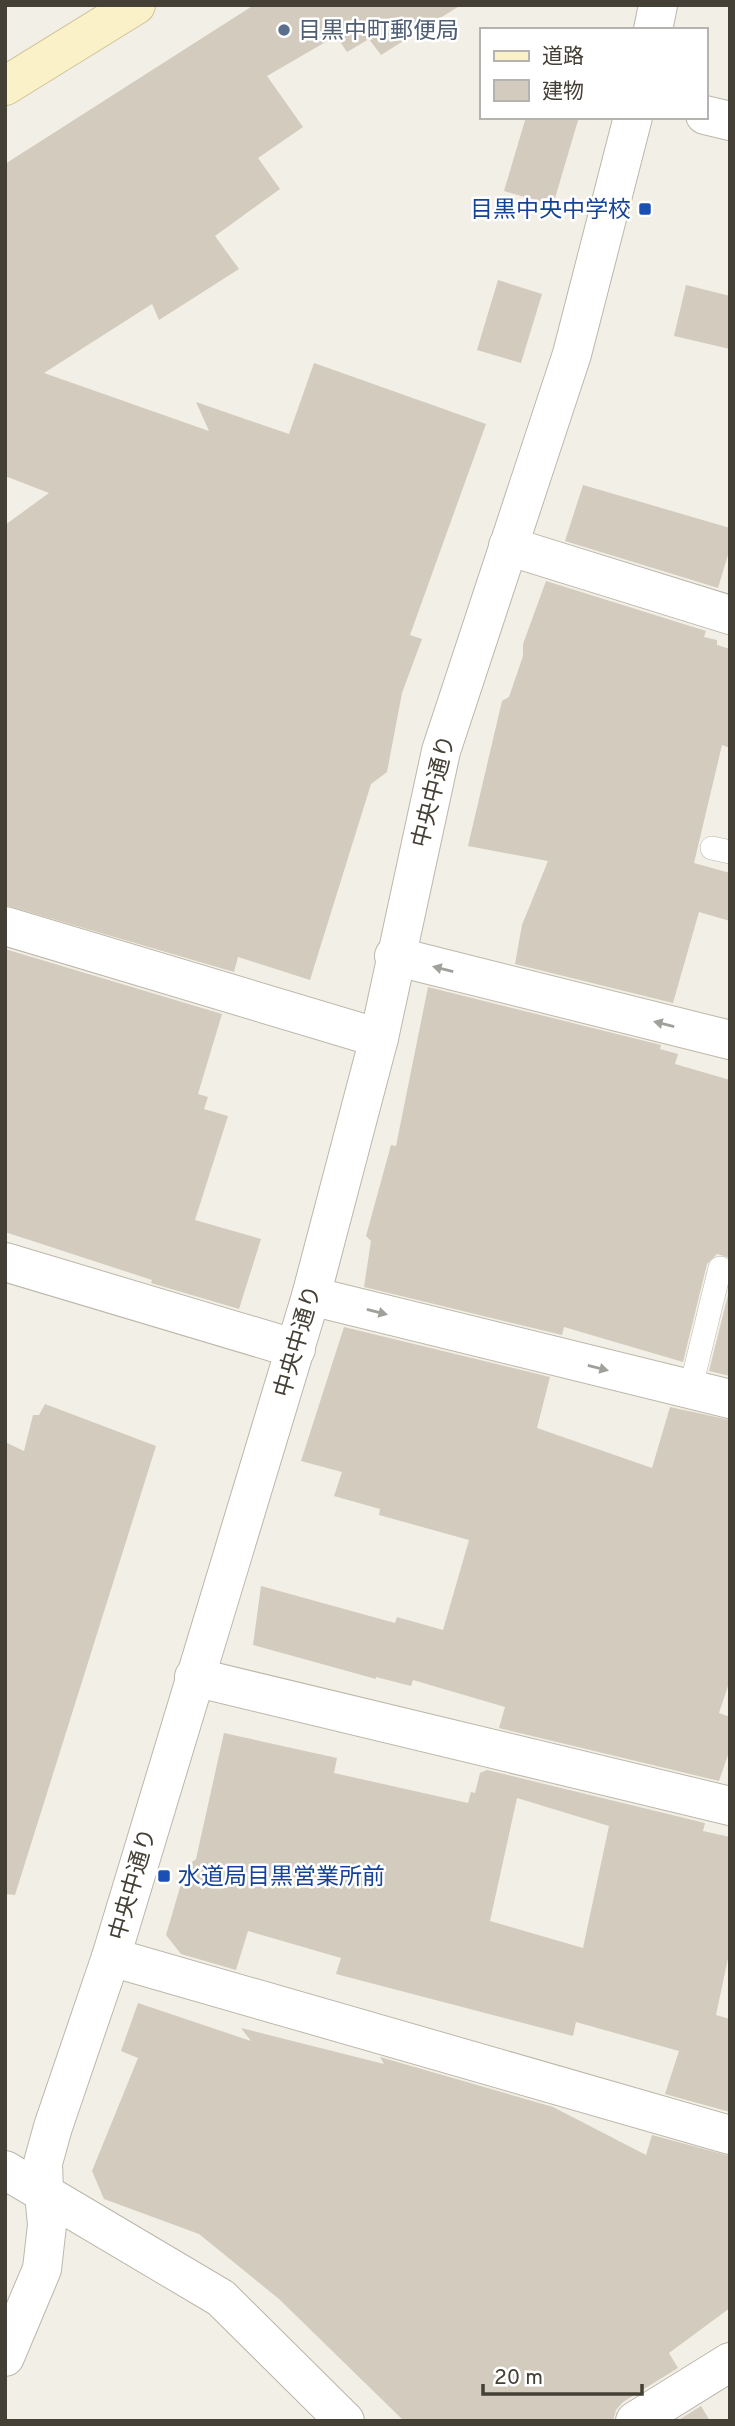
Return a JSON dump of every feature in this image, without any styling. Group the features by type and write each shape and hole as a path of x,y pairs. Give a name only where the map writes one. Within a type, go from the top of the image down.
{"main road":[{"path":"5,86 136,5"}],"street":[{"path":"653,28 658,5"},
{"path":"707,115 730,121"},
{"name":"中央中通り","path":"5,2357 42,2269 47,2225 43,2163 46,2151 111,1957 194,1676 296,1349 379,1038 394,956 440,751 572,354 632,119"},
{"path":"508,546 730,615"},
{"path":"5,926 379,1038"},
{"path":"394,956 730,1040"},
{"path":"5,1262 296,1349"},
{"path":"311,1296 730,1399"},
{"path":"194,1676 730,1806"},
{"path":"111,1957 730,2135"},
{"path":"5,2170 220,2298 345,2421"},
{"path":"635,2421 730,2362"}],"lane":[{"path":"690,1391 720,1268"}],"building":[{"path":"254,5 461,5 381,55 369,39 347,52 336,36 267,76 303,127 258,158 280,189 215,236 239,269 159,320 152,304 44,373 209,431 196,402 289,434 314,363 486,424 410,635 422,639 402,693 387,772 371,784 310,980 238,957 234,972 5,905 5,525 49,493 5,476 5,164"},
{"path":"525,119 578,119 553,205 504,191"},
{"path":"498,280 542,294 521,363 477,350"},
{"path":"686,285 730,296 730,349 674,336"},
{"path":"583,485 730,528 730,548 718,588 565,541"},
{"path":"546,581 706,631 704,637 717,640 717,645 730,649 730,748 722,745 694,863 730,873 730,921 699,912 673,1003 515,964 522,925 548,861 468,846 502,701 509,697 523,656 523,644"},
{"path":"5,949 222,1014 198,1094 208,1097 204,1109 228,1116 195,1220 261,1239 239,1309 151,1283 152,1280 5,1232"},
{"path":"428,987 661,1045 660,1049 678,1054 675,1064 730,1080 730,1258 717,1254 707,1264 683,1362 564,1327 562,1335 364,1287 371,1241 366,1236 391,1145 396,1146"},
{"path":"730,1287 730,1376 709,1371"},
{"path":"344,1327 550,1377 537,1428 652,1468 670,1407 730,1420 730,1680 719,1713 730,1717 730,1749 719,1781 499,1728 505,1707 413,1680 411,1686 376,1679 253,1645 261,1586 395,1623 397,1617 443,1630 469,1540 379,1515 380,1509 334,1496 342,1472 301,1461"},
{"path":"45,1404 156,1446 15,1895 5,1894 5,1442 24,1451 33,1415 39,1415"},
{"path":"224,1733 337,1758 334,1773 468,1803 471,1792 475,1793 480,1773 487,1770 705,1823 703,1831 730,1837 730,1949 716,2015 730,2019 730,2112 665,2094 679,2051 576,2022 573,2036 336,1974 341,1958 248,1931 236,1970 181,1954 166,1935 186,1867 196,1859","holes":["517,1798 609,1826 583,1948 490,1921"]},
{"path":"138,2003 251,2041 241,2028 384,2064 380,2057 553,2107 646,2155 652,2135 730,2156 730,2308 669,2353 678,2368 623,2402 616,2410 613,2421 404,2421 279,2299 199,2234 104,2199 92,2171 138,2058 121,2051"},
{"path":"701,2406 710,2421 677,2421"}],"place":[{"name":"目黒中町郵便局","path":"284,30"},
{"name":"目黒中央中学校","path":"645,209"},
{"name":"水道局目黒営業所前","path":"164,1876"}]}
